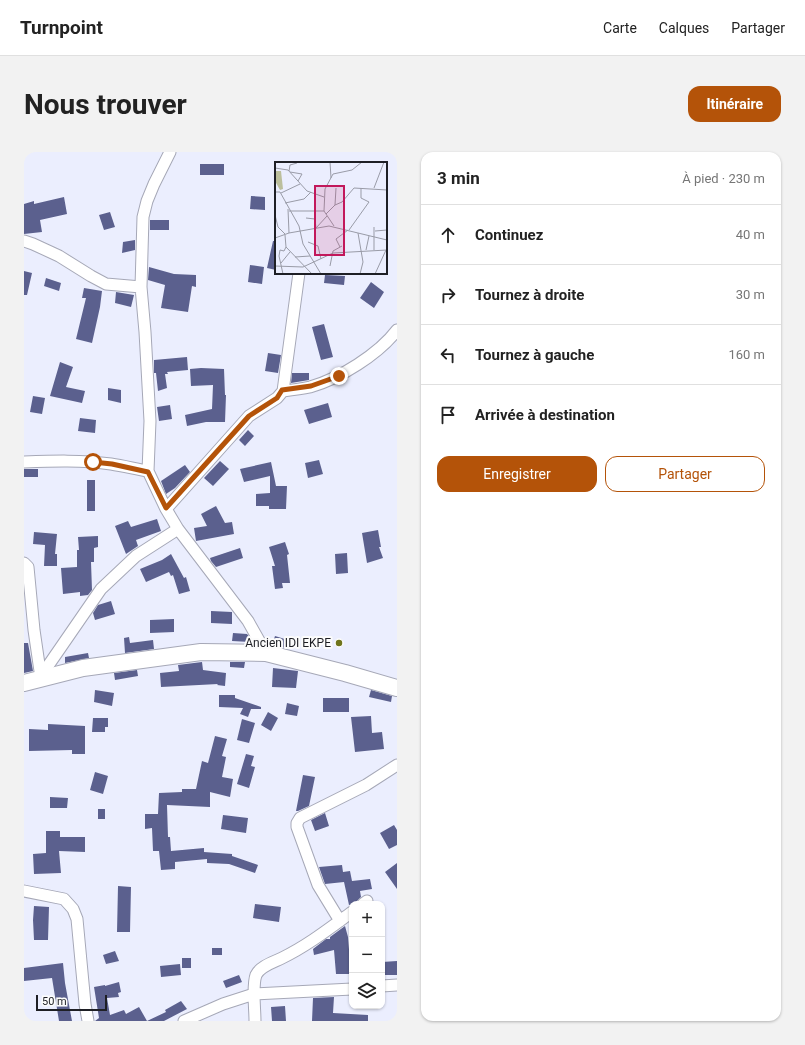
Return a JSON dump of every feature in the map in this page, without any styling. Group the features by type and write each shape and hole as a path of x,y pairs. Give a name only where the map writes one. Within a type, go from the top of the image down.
{"street":[{"path":"170,152 147,201 143,218 140,287 145,332 150,421 148,472 178,528 248,621 266,653"},
{"path":"24,241 59,256 106,284 140,287"},
{"path":"166,508 249,416 277,398 282,390 299,274"},
{"path":"282,390 311,386 339,376 371,355 393,336 397,330"},
{"path":"24,462 63,460 93,462 112,464 148,472"},
{"path":"41,678 101,589 136,556 178,528"},
{"path":"24,563 28,568 34,630 41,678"},
{"path":"24,683 83,668 201,652 266,653 397,688"},
{"path":"340,921 318,885 297,827 297,823 300,818 366,785 397,766"},
{"path":"24,891 64,900 73,909 77,919 88,1021"},
{"path":"255,1021 254,994 256,974 267,965 294,952 349,914"},
{"path":"385,986 397,985"},
{"path":"184,1021 223,1004 254,994 349,989"}],"building":[{"path":"200,164 224,164 224,175 200,175"},
{"path":"251,196 265,197 265,210 250,209"},
{"path":"64,197 67,214 40,220 42,232 24,234 24,204 34,201 34,204"},
{"path":"110,212 115,227 104,230 99,215"},
{"path":"150,220 169,220 169,230 150,230"},
{"path":"135,240 135,250 122,253 123,242"},
{"path":"273,241 275,241 275,270 267,268"},
{"path":"250,265 264,267 262,284 248,282"},
{"path":"149,267 174,274 196,275 196,287 192,286 188,312 161,308 165,285 148,280"},
{"path":"24,271 32,273 27,295 24,295"},
{"path":"325,275 345,276 344,285 324,283"},
{"path":"46,278 61,283 59,291 44,286"},
{"path":"371,282 384,292 374,308 360,298"},
{"path":"84,288 102,291 92,343 76,339 86,298 82,298"},
{"path":"116,292 134,295 131,307 115,303"},
{"path":"324,324 333,357 321,360 312,327"},
{"path":"268,353 281,355 278,373 265,371"},
{"path":"187,357 188,370 167,372 168,374 165,374 167,388 158,391 156,373 154,373 154,360"},
{"path":"60,362 73,367 66,387 85,391 82,403 50,396"},
{"path":"190,369 224,369 226,395 225,422 206,422 187,426 185,415 212,409 213,385 191,386"},
{"path":"292,373 309,373 309,380 291,383"},
{"path":"108,388 121,390 121,403 108,400"},
{"path":"33,396 45,398 42,414 30,412"},
{"path":"328,403 332,417 309,424 304,410"},
{"path":"170,405 172,419 159,421 157,407"},
{"path":"80,418 96,420 95,433 78,431"},
{"path":"248,430 254,436 245,446 239,440"},
{"path":"319,460 323,474 308,478 305,463"},
{"path":"220,461 229,469 213,486 204,478"},
{"path":"271,462 276,486 287,486 286,509 269,509 269,506 256,506 256,494 270,493 270,476 244,482 240,469"},
{"path":"185,465 190,472 175,488 166,494 161,481"},
{"path":"24,469 38,469 38,477 24,477"},
{"path":"87,480 95,480 95,511 87,511"},
{"path":"216,506 225,523 232,522 234,534 196,541 194,528 207,526 201,514"},
{"path":"157,519 161,531 136,540 138,546 126,554 115,526 128,521 131,527"},
{"path":"378,530 381,547 379,547 383,558 367,563 362,533"},
{"path":"34,532 57,534 55,554 57,554 57,566 44,566 45,545 33,544"},
{"path":"98,536 98,547 94,548 94,562 91,562 92,590 88,595 80,596 80,592 63,594 61,568 77,567 77,550 79,550 78,537"},
{"path":"285,542 289,554 287,555 290,583 282,583 283,588 275,589 272,566 275,566 269,547"},
{"path":"240,548 243,558 216,567 211,561 210,558"},
{"path":"347,553 348,573 336,574 335,554"},
{"path":"171,554 184,578 186,577 190,591 179,594 173,575 171,576 169,572 146,582 140,569 162,560"},
{"path":"111,601 115,614 95,620 93,613 98,605"},
{"path":"211,611 232,612 232,624 211,623"},
{"path":"174,619 174,632 150,633 150,620"},
{"path":"233,633 247,634 250,638 250,642 232,641"},
{"path":"275,636 288,640 286,648 272,645"},
{"path":"129,637 130,643 153,640 154,649 125,653 124,638"},
{"path":"24,643 28,643 33,671 24,673"},
{"path":"88,653 89,658 65,663 65,657"},
{"path":"202,662 203,670 226,673 225,686 217,685 218,684 161,687 160,673 179,671 178,665"},
{"path":"230,662 245,662 244,668 230,667"},
{"path":"273,668 298,671 296,688 272,687"},
{"path":"137,670 138,676 115,680 114,673"},
{"path":"95,690 114,693 112,706 94,702"},
{"path":"371,690 392,696 391,702 369,697"},
{"path":"219,695 235,695 235,698 261,707 261,709 251,709 248,717 240,714 243,708 219,707"},
{"path":"323,698 349,698 349,712 323,712"},
{"path":"287,703 299,706 297,716 285,714"},
{"path":"268,712 278,718 271,731 261,725"},
{"path":"371,716 372,733 382,732 384,749 355,752 351,717"},
{"path":"93,718 108,718 108,727 105,727 105,732 92,732"},
{"path":"242,719 255,723 249,743 237,740"},
{"path":"48,724 85,726 85,754 72,754 72,750 29,751 29,729 48,730"},
{"path":"215,736 227,739 222,756 226,757 222,777 233,779 230,797 210,792 210,807 167,805 168,837 170,837 171,851 204,848 204,852 232,854 232,856 258,865 255,873 229,864 207,863 207,859 175,862 175,869 161,870 159,851 153,851 152,828 145,829 145,814 158,814 159,793 182,792 182,789 196,789 202,761 208,763"},
{"path":"246,754 254,756 251,766 255,767 249,788 237,784"},
{"path":"95,772 108,776 103,794 90,790"},
{"path":"303,775 315,777 309,806 296,811"},
{"path":"50,797 68,798 67,808 50,808"},
{"path":"98,809 105,809 105,819 98,819"},
{"path":"325,813 329,826 315,831 311,820"},
{"path":"223,815 248,818 246,833 221,829"},
{"path":"394,825 397,830 397,845 389,849 380,833"},
{"path":"46,831 60,831 60,837 85,837 85,852 59,851 61,873 34,874 33,854 46,853"},
{"path":"397,863 397,889 385,872"},
{"path":"342,865 343,872 350,871 352,881 370,879 372,889 360,891 361,897 357,901 349,901 349,905 344,882 325,884 319,867"},
{"path":"118,886 131,887 130,932 117,932"},
{"path":"255,904 281,907 279,922 253,918"},
{"path":"34,906 49,907 48,940 34,940"},
{"path":"345,926 348,937 349,974 336,974 334,950 314,955 313,949 326,939 330,939 330,937"},
{"path":"212,948 222,948 222,955 212,955"},
{"path":"115,951 119,961 106,964 103,955"},
{"path":"182,958 191,958 191,968 182,968"},
{"path":"397,961 397,975 385,975 385,962"},
{"path":"63,963 72,1021 59,1021 52,978 24,981 24,968"},
{"path":"180,964 181,975 161,977 160,966"},
{"path":"239,975 242,982 226,988 223,981"},
{"path":"119,982 121,992 118,993 119,997 107,998 110,1015 124,1010 126,1014 139,1007 147,1021 95,1021 99,1018 94,987"},
{"path":"334,997 333,1013 368,1015 368,1021 312,1021 313,998"},
{"path":"181,1001 187,1009 164,1021 147,1021 166,1012 165,1010"},
{"path":"285,1006 286,1021 272,1021 271,1007"}],"place":[{"name":"Ancien IDI EKPE","path":"339,643"}],"route":[{"path":"93,462 112,464 148,472 166,508 249,416 277,398 282,390 311,386 339,376"}]}
